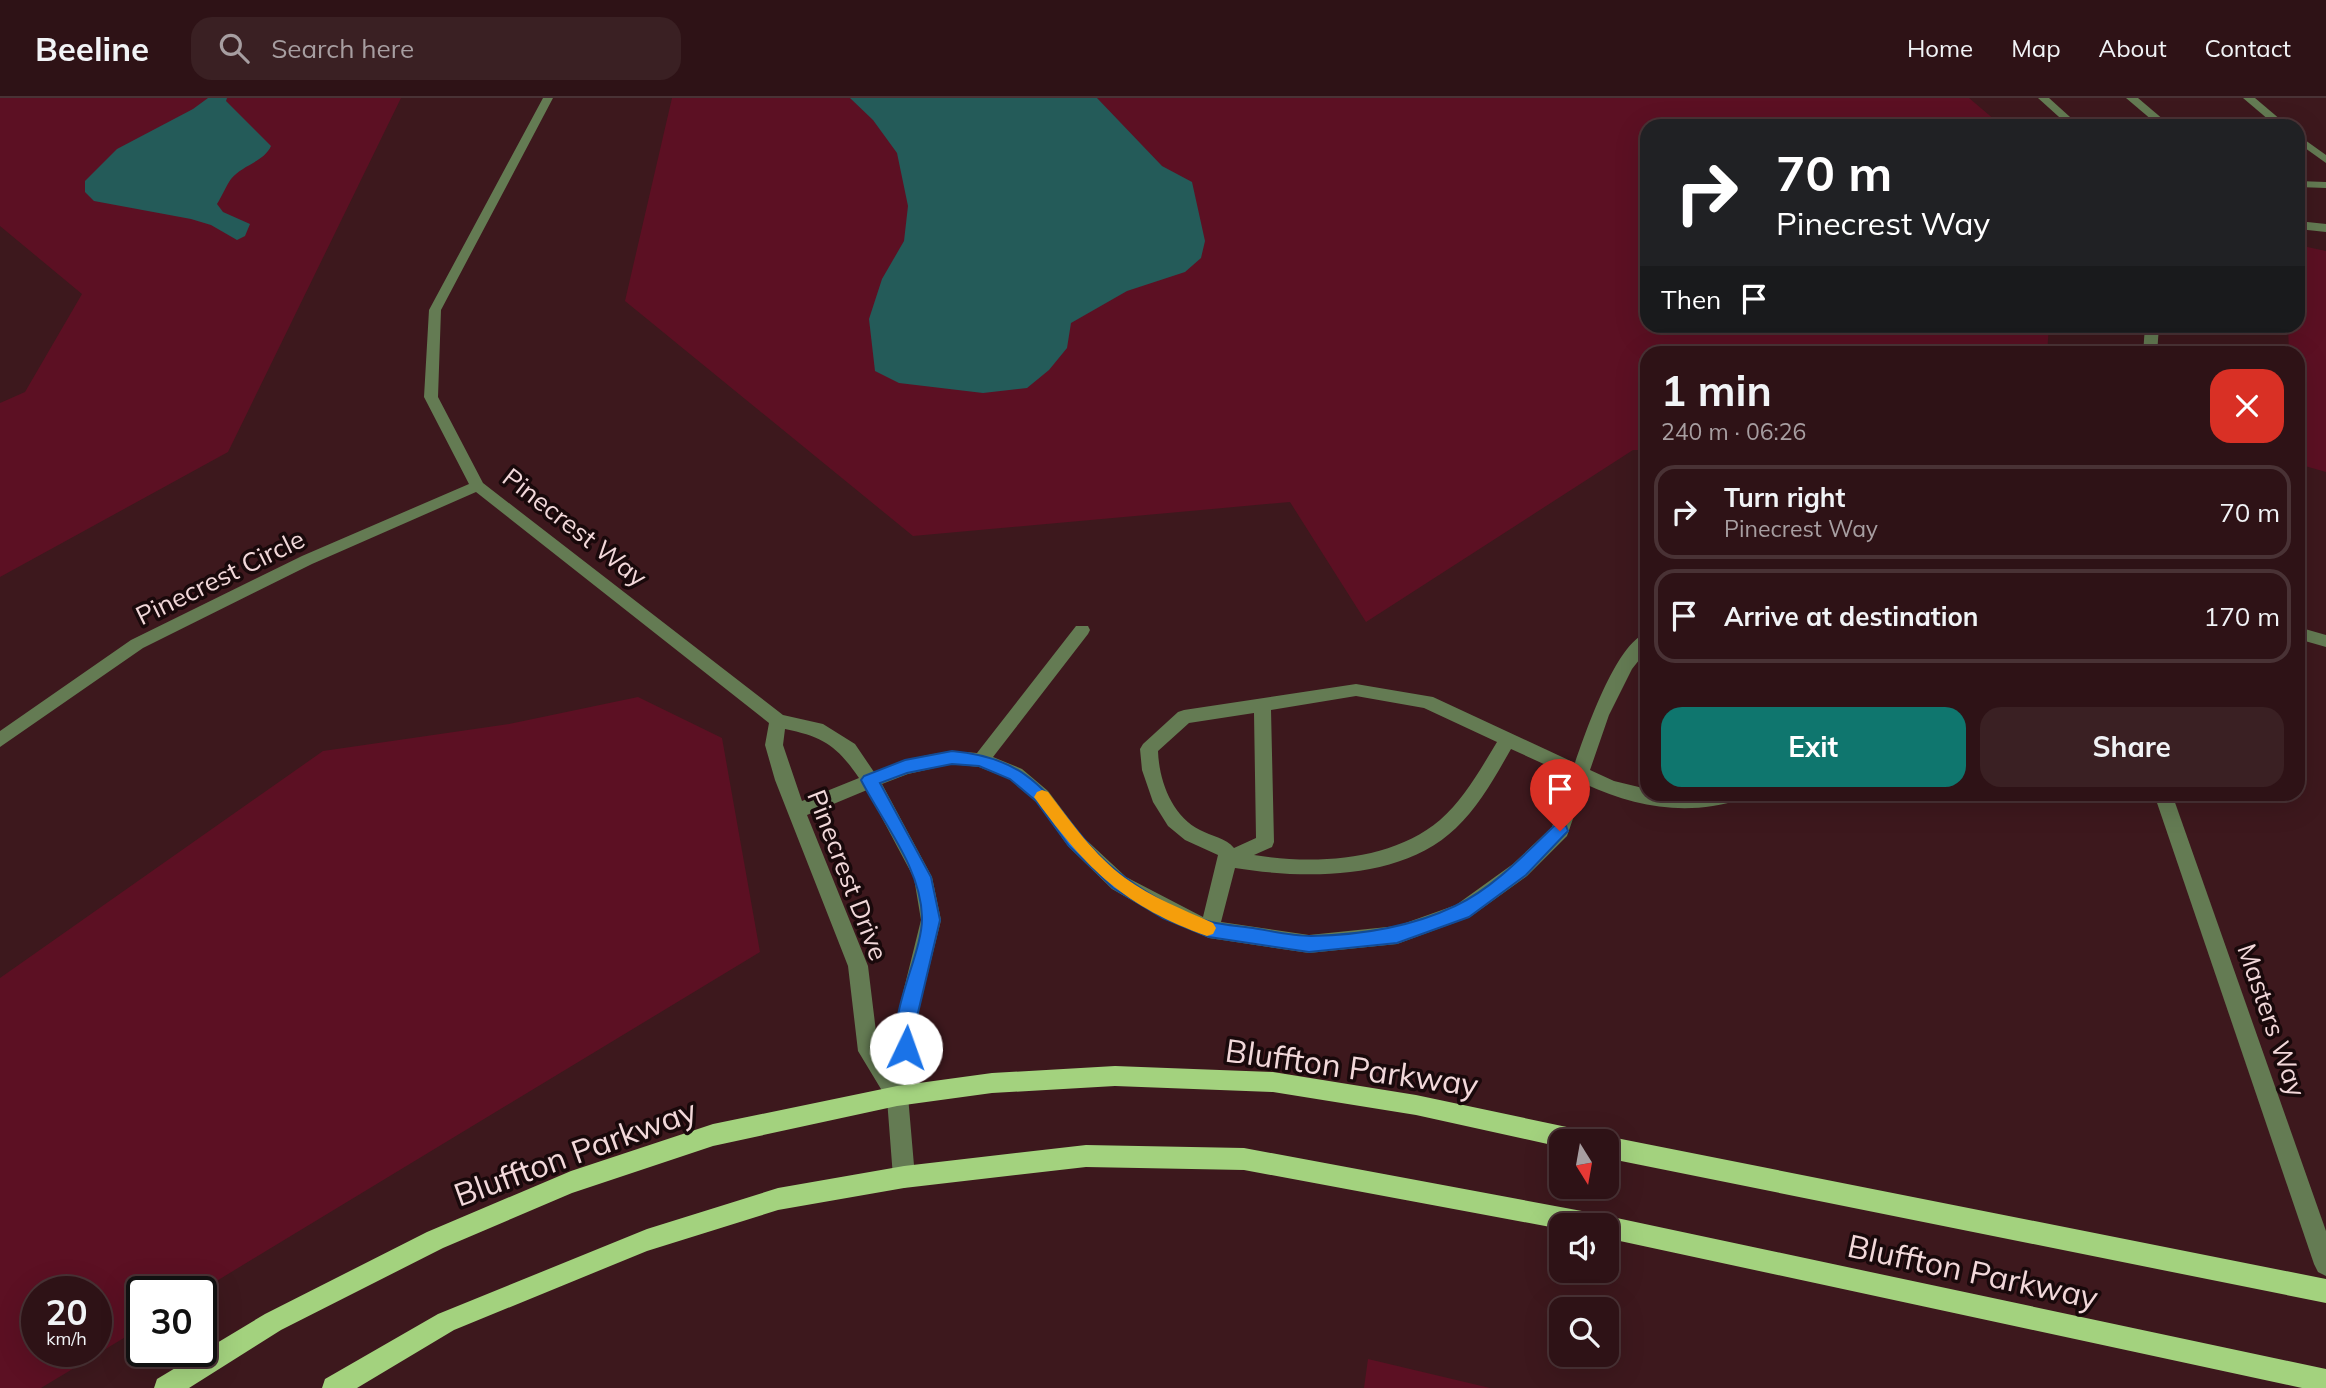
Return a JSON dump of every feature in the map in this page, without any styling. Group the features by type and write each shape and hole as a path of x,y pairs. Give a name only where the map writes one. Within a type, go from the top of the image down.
{"main road":[{"name":"Bluffton Parkway","path":"166,1388 273,1322 435,1240 570,1182 713,1135 897,1096 992,1083 1115,1076 1273,1082 1416,1105 1549,1134"},
{"name":"Bluffton Parkway","path":"1619,1149 2326,1290"},
{"path":"334,1388 446,1322 647,1240 778,1199 904,1177 1086,1156 1244,1159 1549,1216"},
{"name":"Bluffton Parkway","path":"1619,1230 2326,1381"}],"street":[{"name":"Pinecrest Way","path":"548,98 435,310 431,397 477,486 778,721"},
{"path":"2043,98 2067,119"},
{"path":"2131,98 2156,119"},
{"path":"2248,98 2274,119"},
{"path":"2305,144 2326,160"},
{"path":"2305,184 2326,185"},
{"path":"2305,226 2326,228"},
{"name":"Pinecrest Circle","path":"0,740 137,644 307,560 477,486"},
{"path":"981,760 1082,630"},
{"path":"2305,635 2326,641"},
{"path":"795,812 905,766 952,757 981,760 1016,774 1042,796 1075,841 1119,883 1170,912 1209,929 1309,944 1397,935 1463,911 1520,870 1560,831 1600,715 1625,665 1640,647"},
{"path":"1209,929 1227,859 1226,850 1183,830 1160,798 1148,768 1149,749 1184,717 1356,690 1427,702 1580,773 1610,786 1640,794"},
{"path":"1227,859 1265,842 1262,705"},
{"name":"Pinecrest Drive","path":"778,721 817,729 849,750 870,780 923,877 931,920 907,1017 906,1048 897,1096 868,1051 858,966 795,812 774,746 778,721"},
{"path":"1227,859 1297,868 1371,860 1409,849 1438,832 1470,799 1508,739"},
{"path":"1663,801 1692,801"},
{"name":"Masters Way","path":"2165,801 2326,1264"},
{"path":"897,1096 904,1177"}],"shaded area":[{"path":"0,98 401,98 228,452 0,577 0,403 25,392 82,294 0,226"},
{"path":"672,98 1969,98 1994,119 1640,119 1640,333 2048,333 2048,346 1640,346 1640,450 1633,450 1366,622 1290,502 913,536 625,301"},
{"path":"2305,246 2326,251 2326,472 2305,466 2305,346 2289,346 2288,333 2305,333"},
{"path":"638,697 722,738 760,952 217,1281 217,1276 126,1276 126,1337 112,1345 112,1276 21,1276 21,1367 76,1367 41,1388 0,1388 0,978 323,751 509,724"},
{"path":"1368,1359 1490,1388 1364,1388"}],"water":[{"path":"208,98 227,98 226,101 271,146 263,156 231,179 217,204 223,212 250,224 245,236 237,240 211,225 191,219 94,201 85,192 85,181 117,149 193,109"},
{"path":"850,98 1097,98 1162,166 1192,182 1205,241 1201,258 1185,272 1127,291 1071,323 1067,348 1049,370 1027,388 983,393 899,383 875,371 869,319 882,279 904,241 908,206 897,153 873,120"}],"slow traffic":[{"path":"1042,797 1075,841 1119,883 1170,912 1207,928"}],"route":[{"path":"906,1048 907,1017 925,953 931,920 928,897 923,877 870,780 905,766 952,757 981,760 1016,774 1042,796 1075,841 1119,883 1136,893 1209,929 1309,944 1397,935 1463,911 1520,870 1560,831"}]}
